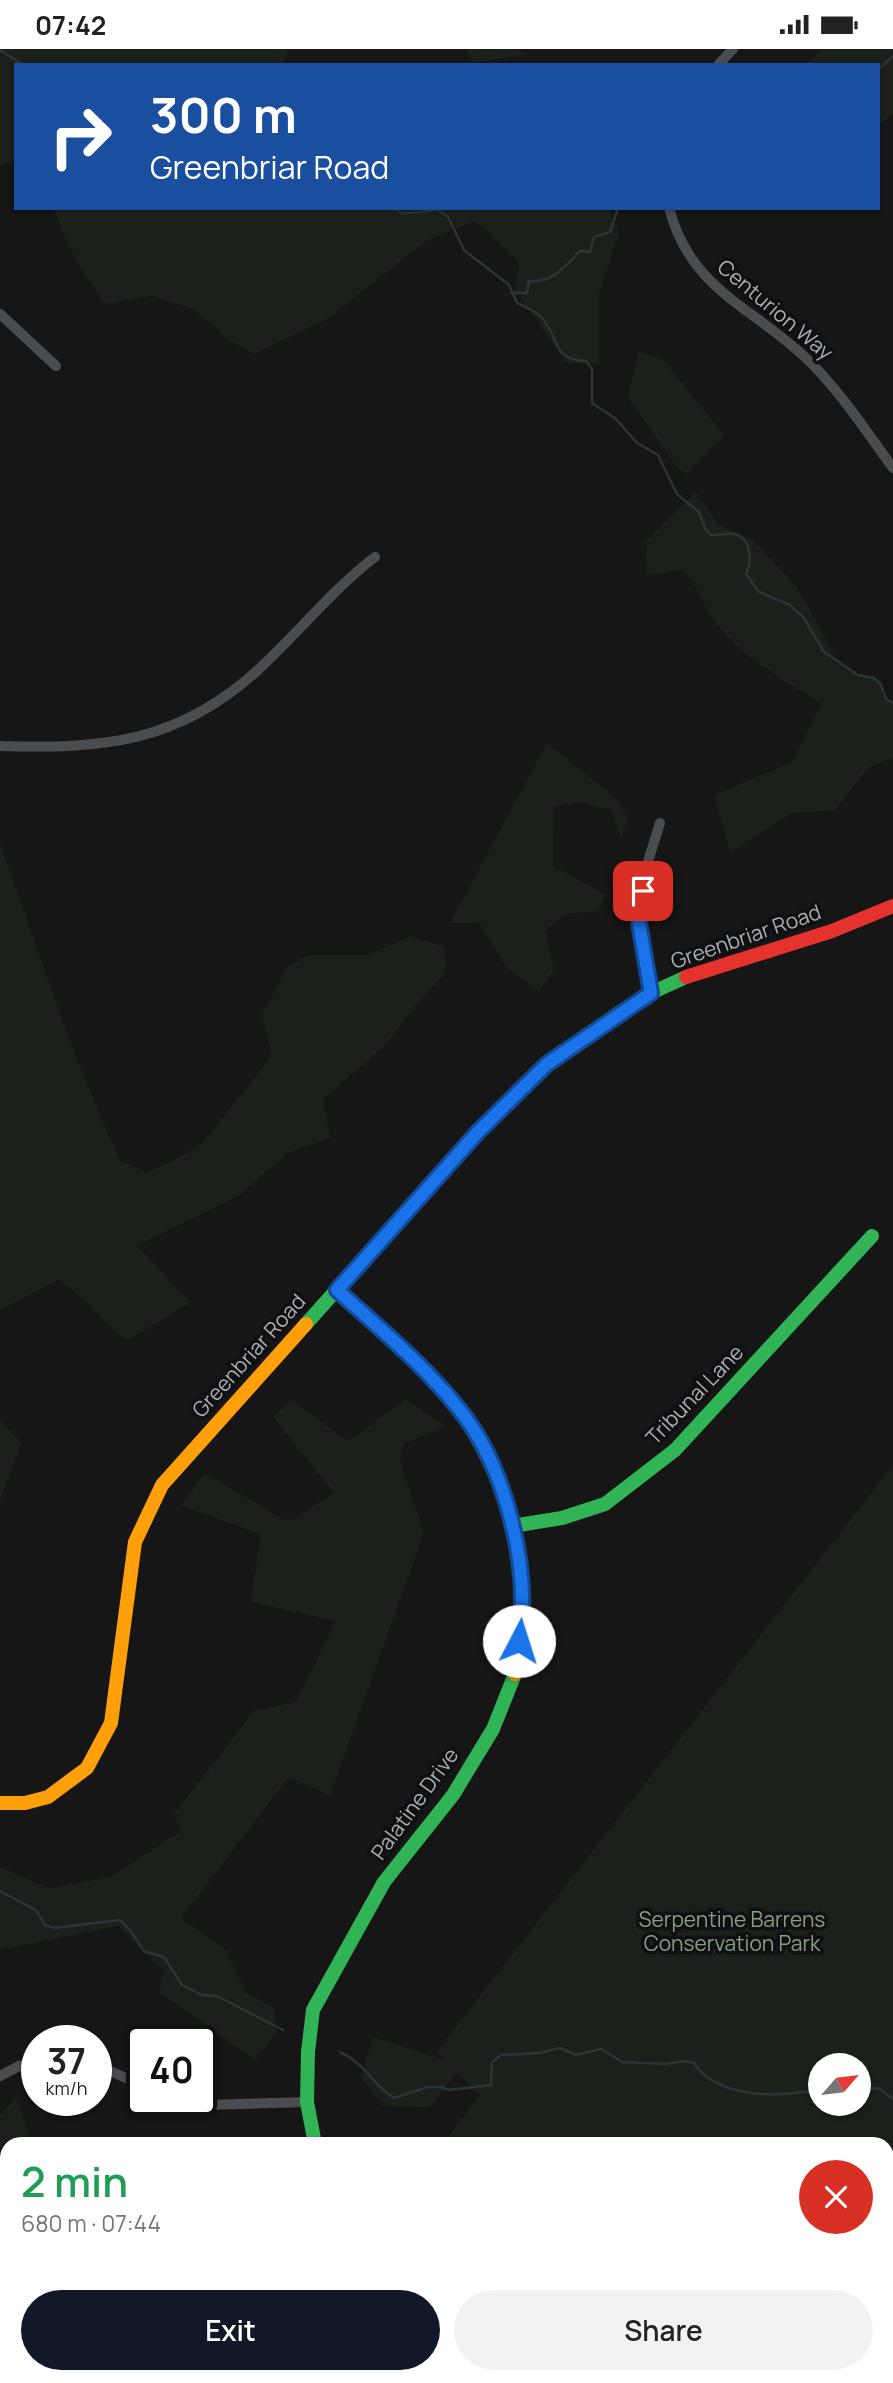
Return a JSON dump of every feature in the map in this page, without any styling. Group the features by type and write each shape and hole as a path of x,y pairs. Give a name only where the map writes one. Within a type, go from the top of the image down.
{"street":[{"path":"720,63 733,49"},
{"name":"Centurion Way","path":"670,210 686,251 705,278 719,292 772,329 809,361 831,385 893,468"},
{"path":"0,314 56,366"},
{"path":"0,746 99,745 135,739 202,710 258,670 355,573 375,557"},
{"path":"651,993 639,923 644,874 660,823"},
{"name":"Greenbriar Road","path":"0,1803 25,1803 48,1797 87,1768 111,1723 135,1542 162,1485 478,1132 547,1064 651,993 702,971 832,931 893,906"},
{"name":"Tribunal Lane","path":"512,1526 562,1518 605,1504 675,1450 872,1236"},
{"name":"Palatine Drive","path":"314,2137 307,2102 308,2052 313,2010 384,1882 453,1795 486,1741 514,1673 522,1623 522,1577 500,1481 461,1411 401,1347 337,1290"},
{"path":"0,2076 21,2066"},
{"path":"217,2105 307,2102"}],"green space":[{"path":"0,49 290,49 283,63 14,63 14,162 0,165"},
{"path":"466,49 519,49 528,54 473,63"},
{"path":"823,49 893,49 893,113 880,124 880,63 807,63"},
{"path":"55,210 609,210 619,232 599,294 599,364 567,363 515,290 519,262 475,221 426,241 329,318 254,354 229,340 194,309 152,296 105,304 75,258"},
{"path":"639,352 662,358 724,435 687,474 677,467 628,397"},
{"path":"696,492 718,524 752,539 797,587 838,662 858,675 874,678 880,683 886,699 893,703 893,758 868,768 835,810 792,813 730,852 714,795 792,762 821,704 736,645 713,619 696,588 680,570 647,575 646,541"},
{"path":"547,743 615,797 628,818 621,838 611,810 579,802 553,807 554,866 606,895 598,911 565,914 545,931 554,970 539,992 507,968 479,923 450,923"},
{"path":"0,843 56,1003 103,1122 121,1161 146,1172 172,1162 203,1142 272,1056 262,1015 287,968 307,955 369,955 410,936 445,947 446,972 385,1046 323,1099 330,1138 288,1153 238,1196 137,1246 191,1302 127,1341 60,1279 0,1310"},
{"path":"406,1399 446,1426 404,1444 400,1462 424,1533 330,1796 289,1777 181,1918 226,1950 246,1993 273,2007 277,2033 255,2060 217,2033 217,2025 206,2025 159,1992 164,1971 119,1926 0,1950 0,1867 49,1888 111,1877 181,1831 174,1814 254,1711 296,1702 336,1621 251,1602 261,1534 181,1506 204,1473 288,1522 334,1493 273,1417 291,1400 348,1441"},
{"path":"0,1420 21,1443 0,1501"},
{"name":"Serpentine Barrens Conservation Park","path":"893,1465 893,2137 448,2137 480,2095 457,2072 430,2107 383,2106 361,2077 373,2037 445,2060 437,2051"},
{"path":"16,2098 30,2137 0,2137 0,2115"}],"waterway":[{"path":"0,50 20,63"},
{"path":"880,68 893,56"},
{"path":"396,210 404,214 432,210"},
{"path":"438,210 448,217 464,250 509,285 517,303 541,317 561,352 575,360 586,361 592,369 592,403 616,419 637,443 658,455 677,494 699,512 706,530 711,535 735,534 745,541 750,557 746,574 759,592 790,605 804,618 824,652 858,675 874,678 880,683 886,699 893,703"},
{"path":"511,293 527,293 529,281 551,277 580,251 590,252 594,237 610,232 617,210"},
{"path":"0,1891 36,1910 45,1925 55,1928 120,1920 144,1951 164,1957 182,1985 202,1995 217,1996 283,2030"},
{"path":"340,2052 357,2063 394,2098 428,2087 449,2090 491,2085 492,2062 501,2055 539,2053 560,2048 576,2055 601,2049 622,2062 694,2063 711,2080 746,2092 808,2092"},
{"path":"872,2089 878,2088 893,2099"}],"traffic: fast":[{"path":"306,1324 478,1132 547,1064 651,993 686,977"},
{"path":"512,1526 562,1518 605,1504 675,1450 872,1236"},
{"path":"314,2137 307,2102 308,2052 313,2010 384,1882 453,1795 493,1729 515,1674"}],"traffic: slow":[{"path":"0,1803 25,1803 48,1797 87,1768 111,1723 135,1542 162,1485 306,1324"},
{"path":"431,1379 460,1410 472,1429 493,1470 512,1526 521,1584 515,1674"}],"traffic: jam":[{"path":"686,977 832,931 893,906"},
{"path":"337,1290 401,1347 431,1379"}],"route":[{"path":"519,1641 522,1623 522,1577 512,1526 495,1471 461,1411 401,1347 337,1290 478,1132 547,1064 651,993 639,923 643,891"}]}
